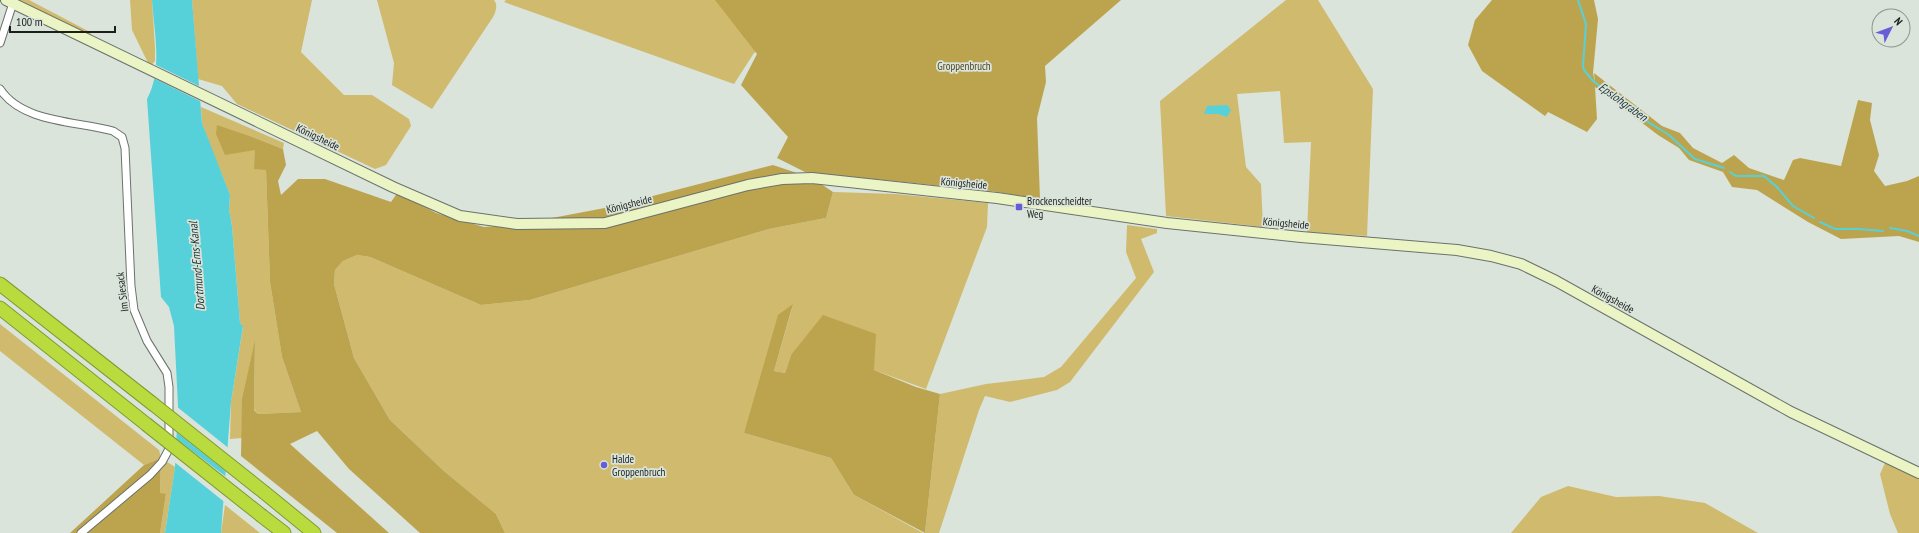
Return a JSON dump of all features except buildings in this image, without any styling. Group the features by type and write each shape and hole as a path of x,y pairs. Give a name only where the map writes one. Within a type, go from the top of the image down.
{"highway":[{"path":"0,284 314,533"},
{"path":"0,308 284,533"}],"main road":[{"name":"Königsheide","path":"10,2 438,207 460,216 482,220 517,224 605,223 748,185 782,179 812,178 997,198 1166,223 1301,237 1457,250 1491,256 1521,264 1556,281 1791,412 1919,473"}],"street":[{"path":"0,43 10,2"},
{"name":"Im Siesack","path":"0,89 5,96 19,108 42,116 113,131 122,137 125,148 131,286 134,310 147,341 163,366 169,380 168,449 166,457 150,475 81,533"}],"shaded area":[{"path":"15,0 29,0 90,32 92,36"},
{"path":"130,0 152,0 155,61 150,67 132,30"},
{"path":"192,0 312,0 301,52 344,95 372,95 409,119 411,126 386,165 375,169 237,104 222,86 198,79"},
{"path":"377,0 494,0 496,8 493,17 432,109 392,85 394,63"},
{"path":"506,0 1095,0 772,43 754,53 734,84 504,2"},
{"path":"1286,0 1318,0 1373,89 1367,236 1307,232 1311,142 1284,143 1280,91 1237,94 1246,167 1261,184 1263,227 1166,216 1160,101"},
{"path":"201,107 284,143 283,149 255,138 255,150 266,170 270,282 282,357 301,412 258,414 254,409 255,342 242,398 242,438 230,439 231,402 243,327 240,323 232,226 229,210 230,195 202,123"},
{"path":"833,192 896,194 988,203 987,227 926,389 874,370 791,355 785,373 774,371 793,305 744,433 831,458 854,495 923,533 505,533 496,514 444,471 390,420 354,358 334,284 335,270 343,261 357,255 370,257 481,305 530,300 769,229 826,218"},
{"path":"1127,225 1157,229 1157,233 1141,239 1154,272 1070,382 1057,390 1010,402 985,396 979,410 939,533 925,533 940,394 986,384 1044,377 1061,367 1136,278 1126,252"},
{"path":"0,324 159,450 161,458 144,465 0,351"},
{"path":"161,458 175,467 165,533 160,533 166,494 160,494"},
{"path":"1886,461 1914,474 1919,479 1919,533 1898,533 1890,514 1880,474"},
{"path":"1568,486 1616,497 1659,496 1705,503 1758,533 1511,533 1541,497"},
{"path":"225,505 260,533 221,533"}],"green space":[{"name":"Groppenbruch","path":"715,0 1121,0 1045,66 1046,82 1037,118 1040,199 991,191 805,172 777,158 788,137 741,85 757,54"},
{"path":"1492,0 1594,0 1598,19 1593,73 1595,83 1594,73 1662,126 1680,133 1693,148 1722,163 1734,155 1749,168 1784,180 1793,160 1800,158 1841,166 1858,100 1872,103 1870,120 1879,155 1874,171 1885,186 1907,181 1919,176 1919,242 1899,236 1841,239 1808,222 1757,190 1732,187 1723,172 1689,160 1679,148 1658,135 1595,87 1597,119 1587,132 1548,112 1545,116 1482,71 1468,45 1475,20"},
{"path":"217,125 283,149 286,165 278,181 281,195 298,179 325,179 391,202 398,192 436,213 484,227 515,225 610,207 773,165 812,178 833,192 826,218 769,229 530,300 481,305 370,257 357,255 343,261 335,270 334,284 354,358 390,420 444,471 496,514 505,533 420,533 349,469 317,431 290,444 389,533 337,533 241,456 242,398 255,340 254,410 258,414 301,412 282,357 270,282 266,170 254,169 255,150 225,155 216,134"},
{"path":"793,304 774,371 785,373 791,355 823,315 876,334 874,370 916,387 940,394 925,533 854,495 831,458 744,433 778,315"},
{"path":"161,458 160,493 166,494 160,533 70,533 144,465"}],"water":[{"name":"Dortmund-Ems-Kanal","path":"152,0 192,0 202,123 230,195 229,210 232,226 240,323 243,326 231,402 221,533 165,533 175,467 178,406 174,326 169,307 161,297 147,99 155,76 156,63 156,38"},
{"path":"1227,105 1231,110 1227,117 1218,114 1204,114 1207,106"}],"pier":[{"path":"154,64 201,87 202,102 153,78"},
{"path":"176,406 231,450 229,474 175,431"},
{"path":"174,437 229,479 227,504 173,461"}],"waterway":[{"name":"Epslohgraben","path":"1578,0 1586,24 1583,66 1584,70 1593,81 1619,101 1636,111 1648,122 1669,135 1695,159 1724,168"},
{"name":"Epslohgraben","path":"1730,172 1736,176 1764,176 1777,187 1793,206 1814,218"},
{"name":"Epslohgraben","path":"1820,222 1835,229 1883,231"},
{"name":"Epslohgraben","path":"1890,228 1907,231 1919,236"}],"place":[{"name":"Brockenscheidter Weg","path":"1019,207"},
{"name":"Halde Groppenbruch","path":"604,465"}]}
